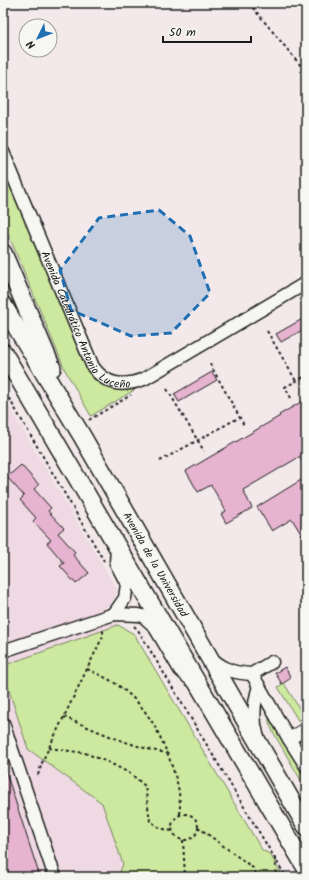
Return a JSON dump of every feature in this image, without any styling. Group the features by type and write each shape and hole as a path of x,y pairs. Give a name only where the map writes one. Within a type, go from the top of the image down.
{"highway":[{"path":"6,248 37,335 87,431"},
{"name":"Avenida de la Universidad","path":"3,305 87,431 204,649 306,826"},
{"name":"Avenida de la Universidad","path":"3,352 306,868"}],"street":[{"name":"Avenida Catedrático Antonio Luceño","path":"3,152 93,367 99,375 112,383 128,384 144,378 306,283"},
{"path":"108,616 125,598 127,584 116,563 117,546"},
{"path":"3,651 108,616 143,616 154,626 180,670 200,687"},
{"path":"204,649 214,660 227,670 240,673 252,674 272,662"},
{"path":"252,674 306,766"},
{"path":"259,686 254,707 254,725 260,747"},
{"path":"3,723 55,877"},
{"path":"289,739 306,729"}],"path":[{"path":"249,3 306,72"},
{"path":"3,228 6,248"},
{"path":"267,331 296,382"},
{"path":"210,364 245,427"},
{"path":"291,398 286,387 306,376"},
{"path":"3,388 105,563"},
{"path":"167,389 204,451"},
{"path":"87,431 89,420 132,394"},
{"path":"160,461 240,417"},
{"path":"301,459 306,468"},
{"path":"38,775 42,760 103,636 108,616"},
{"path":"133,625 138,630 286,877"},
{"path":"87,669 105,677 123,689 139,703 153,722 167,753 179,791 180,814"},
{"path":"64,717 152,751 167,753"},
{"path":"49,748 85,753 110,763 130,774 145,786 150,821 160,828 172,831"},
{"path":"185,813 193,816 198,822 195,835 192,838 182,840 174,835 172,831 172,823 180,814 185,813"},
{"path":"198,827 253,868 257,877"},
{"path":"182,840 185,877"},
{"path":"275,858 276,877"}],"highlighted area":[{"path":"159,210 190,236 210,293 171,333 131,336 71,310 60,270 99,218"}],"shaded area":[{"path":"3,396 118,591 108,610 118,625 134,634 262,850 264,877 3,877"}],"green space":[{"path":"3,168 89,372 101,383 112,389 125,390 141,386 91,416 65,370 3,222"},
{"path":"118,625 134,634 262,850 270,854 283,877 118,877 123,864 102,803 28,749 3,672 5,665"},
{"path":"284,683 305,718 299,722 278,687"},
{"path":"269,717 306,776 306,789 273,732 269,722"}],"building":[{"path":"306,317 306,328 281,342 276,334"},
{"path":"212,372 217,380 179,402 174,394"},
{"path":"306,399 306,453 243,490 252,508 226,523 221,514 226,511 211,485 198,492 186,471 280,416 279,415"},
{"path":"21,465 39,485 34,489 51,508 48,511 64,528 58,533 75,552 73,555 89,573 76,584 60,566 64,563 47,543 51,540 33,521 36,518 20,500 24,496 7,477"},
{"path":"306,477 306,542 292,519 272,531 257,507"},
{"path":"285,667 291,678 282,684 275,673"},
{"path":"3,769 5,769 40,877 3,877"}]}
